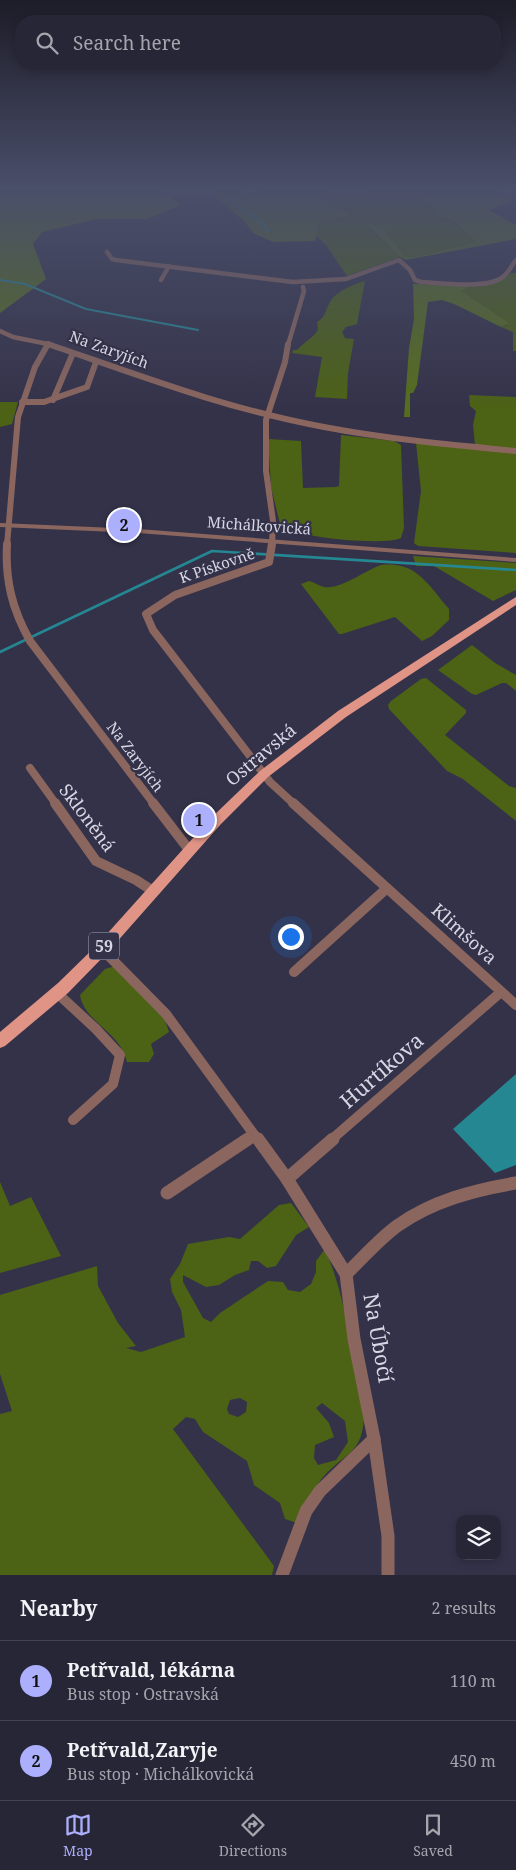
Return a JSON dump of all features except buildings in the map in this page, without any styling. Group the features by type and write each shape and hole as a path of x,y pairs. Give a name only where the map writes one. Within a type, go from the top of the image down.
{"main road":[{"name":"Ostravská","path":"0,1041 57,993 102,949 216,821 264,774 342,714 516,600"}],"street":[{"path":"156,264 248,278 293,282 352,277 387,264"},
{"path":"405,264 415,280 421,282 475,284 500,280 512,264"},
{"path":"161,280 169,266"},
{"path":"293,282 303,287 309,281"},
{"name":"K Pískovně","path":"264,774 152,630 146,614 175,595 269,562 273,541 273,521 268,492 265,444 268,414 272,407 285,362 287,348 304,291 303,287"},
{"path":"0,331 13,337 48,344"},
{"name":"Na Zaryjích","path":"190,851 181,842 30,641 15,614 6,584 4,526 15,437 22,402 35,367 48,344 166,385 268,414 324,427 445,444 516,451"},
{"path":"53,400 73,353"},
{"path":"22,402 53,400 87,387 96,362"},
{"name":"Michálkovická","path":"4,526 130,531 516,560"},
{"name":"Skloněná","path":"30,768 96,861 136,880 153,891"},
{"name":"Klimšova","path":"264,774 386,889 510,999"},
{"path":"294,972 386,889"},
{"name":"Na Úbočí","path":"102,949 166,1014 287,1179 346,1274 354,1339 374,1439 388,1536 388,1575"},
{"path":"57,993 96,1029 120,1055 113,1084 73,1120"},
{"name":"Hurtíkova","path":"287,1179 510,999"},
{"path":"167,1192 254,1135"},
{"path":"346,1274 402,1222 428,1208 450,1199 516,1183"},
{"path":"282,1575 306,1511 320,1491 374,1439"}],"shaded area":[{"path":"339,264 379,264 347,276"},
{"path":"511,273 516,273 516,351 513,351 513,332 501,327 508,325 507,321 462,291 473,285 500,281"},
{"path":"365,281 357,324 346,327 342,332 345,338 354,339 348,373 347,399 315,397 322,357 292,353 293,350 297,350 316,333 318,330 317,322 324,316 336,294"},
{"path":"469,395 516,397 516,451 475,445 473,425 476,411 470,406"},
{"path":"0,402 18,402 12,424 0,427"},
{"path":"341,435 394,441 401,445 404,528 401,538 358,541 319,537 288,529 280,524 271,487 268,439 301,441 303,488 336,487 339,486"},
{"path":"416,443 516,453 516,553 418,546 414,543 421,491"},
{"path":"413,556 516,563 516,590 493,601 434,566 416,566"},
{"path":"381,565 404,567 421,576 449,609 449,620 432,636 422,641 395,617 339,634 301,584 309,581 324,587 338,586"},
{"path":"472,645 495,663 516,675 516,691 506,683 502,683 476,695 472,694 438,670"},
{"path":"426,678 466,710 466,713 445,735 509,786 516,788 516,821 463,779 447,771 389,709 388,705 391,701 421,679"},
{"path":"115,966 163,1014 169,1032 151,1044 154,1054 149,1062 127,1062 117,1042 95,1020 83,1004 80,995 105,969"},
{"path":"516,1074 516,1165 495,1173 453,1129"},
{"path":"0,1182 10,1206 31,1197 61,1256 0,1273"},
{"path":"291,1203 309,1227 296,1235 276,1266 267,1268 258,1261 251,1261 249,1270 235,1275 219,1285 206,1287 183,1275 183,1282 203,1318 211,1322 220,1313 268,1281 283,1282 288,1290 300,1292 311,1284 316,1272 316,1261 325,1249 333,1269 349,1332 364,1417 360,1438 352,1451 320,1481 305,1504 297,1523 285,1519 280,1503 254,1485 247,1461 203,1432 195,1419 186,1417 173,1429 274,1566 272,1575 0,1575 0,1414 12,1411 0,1374 0,1295 97,1266 98,1286 118,1323 136,1346 126,1348 141,1352 185,1337 181,1310 172,1292 170,1279 180,1264 188,1244 229,1237 240,1239 279,1205","holes":["240,1398 247,1402 246,1412 238,1417 229,1414 227,1409 230,1400","322,1403 345,1421 348,1442 336,1460 318,1465 314,1458 315,1445 334,1437 329,1423 316,1408"]}],"green space":[{"path":"0,264 41,264 46,279 0,313"},
{"path":"413,284 473,285 462,291 509,324 501,327 442,300 428,302 417,385 413,393 410,393 410,417 404,417 409,348 414,319"}],"waterway":[{"path":"0,280 25,284 86,309 198,330"},
{"path":"0,652 212,551 516,570"}],"place":[{"name":"Petřvald,Zaryje","path":"124,525"},
{"name":"Petřvald, lékárna","path":"199,820"}]}
